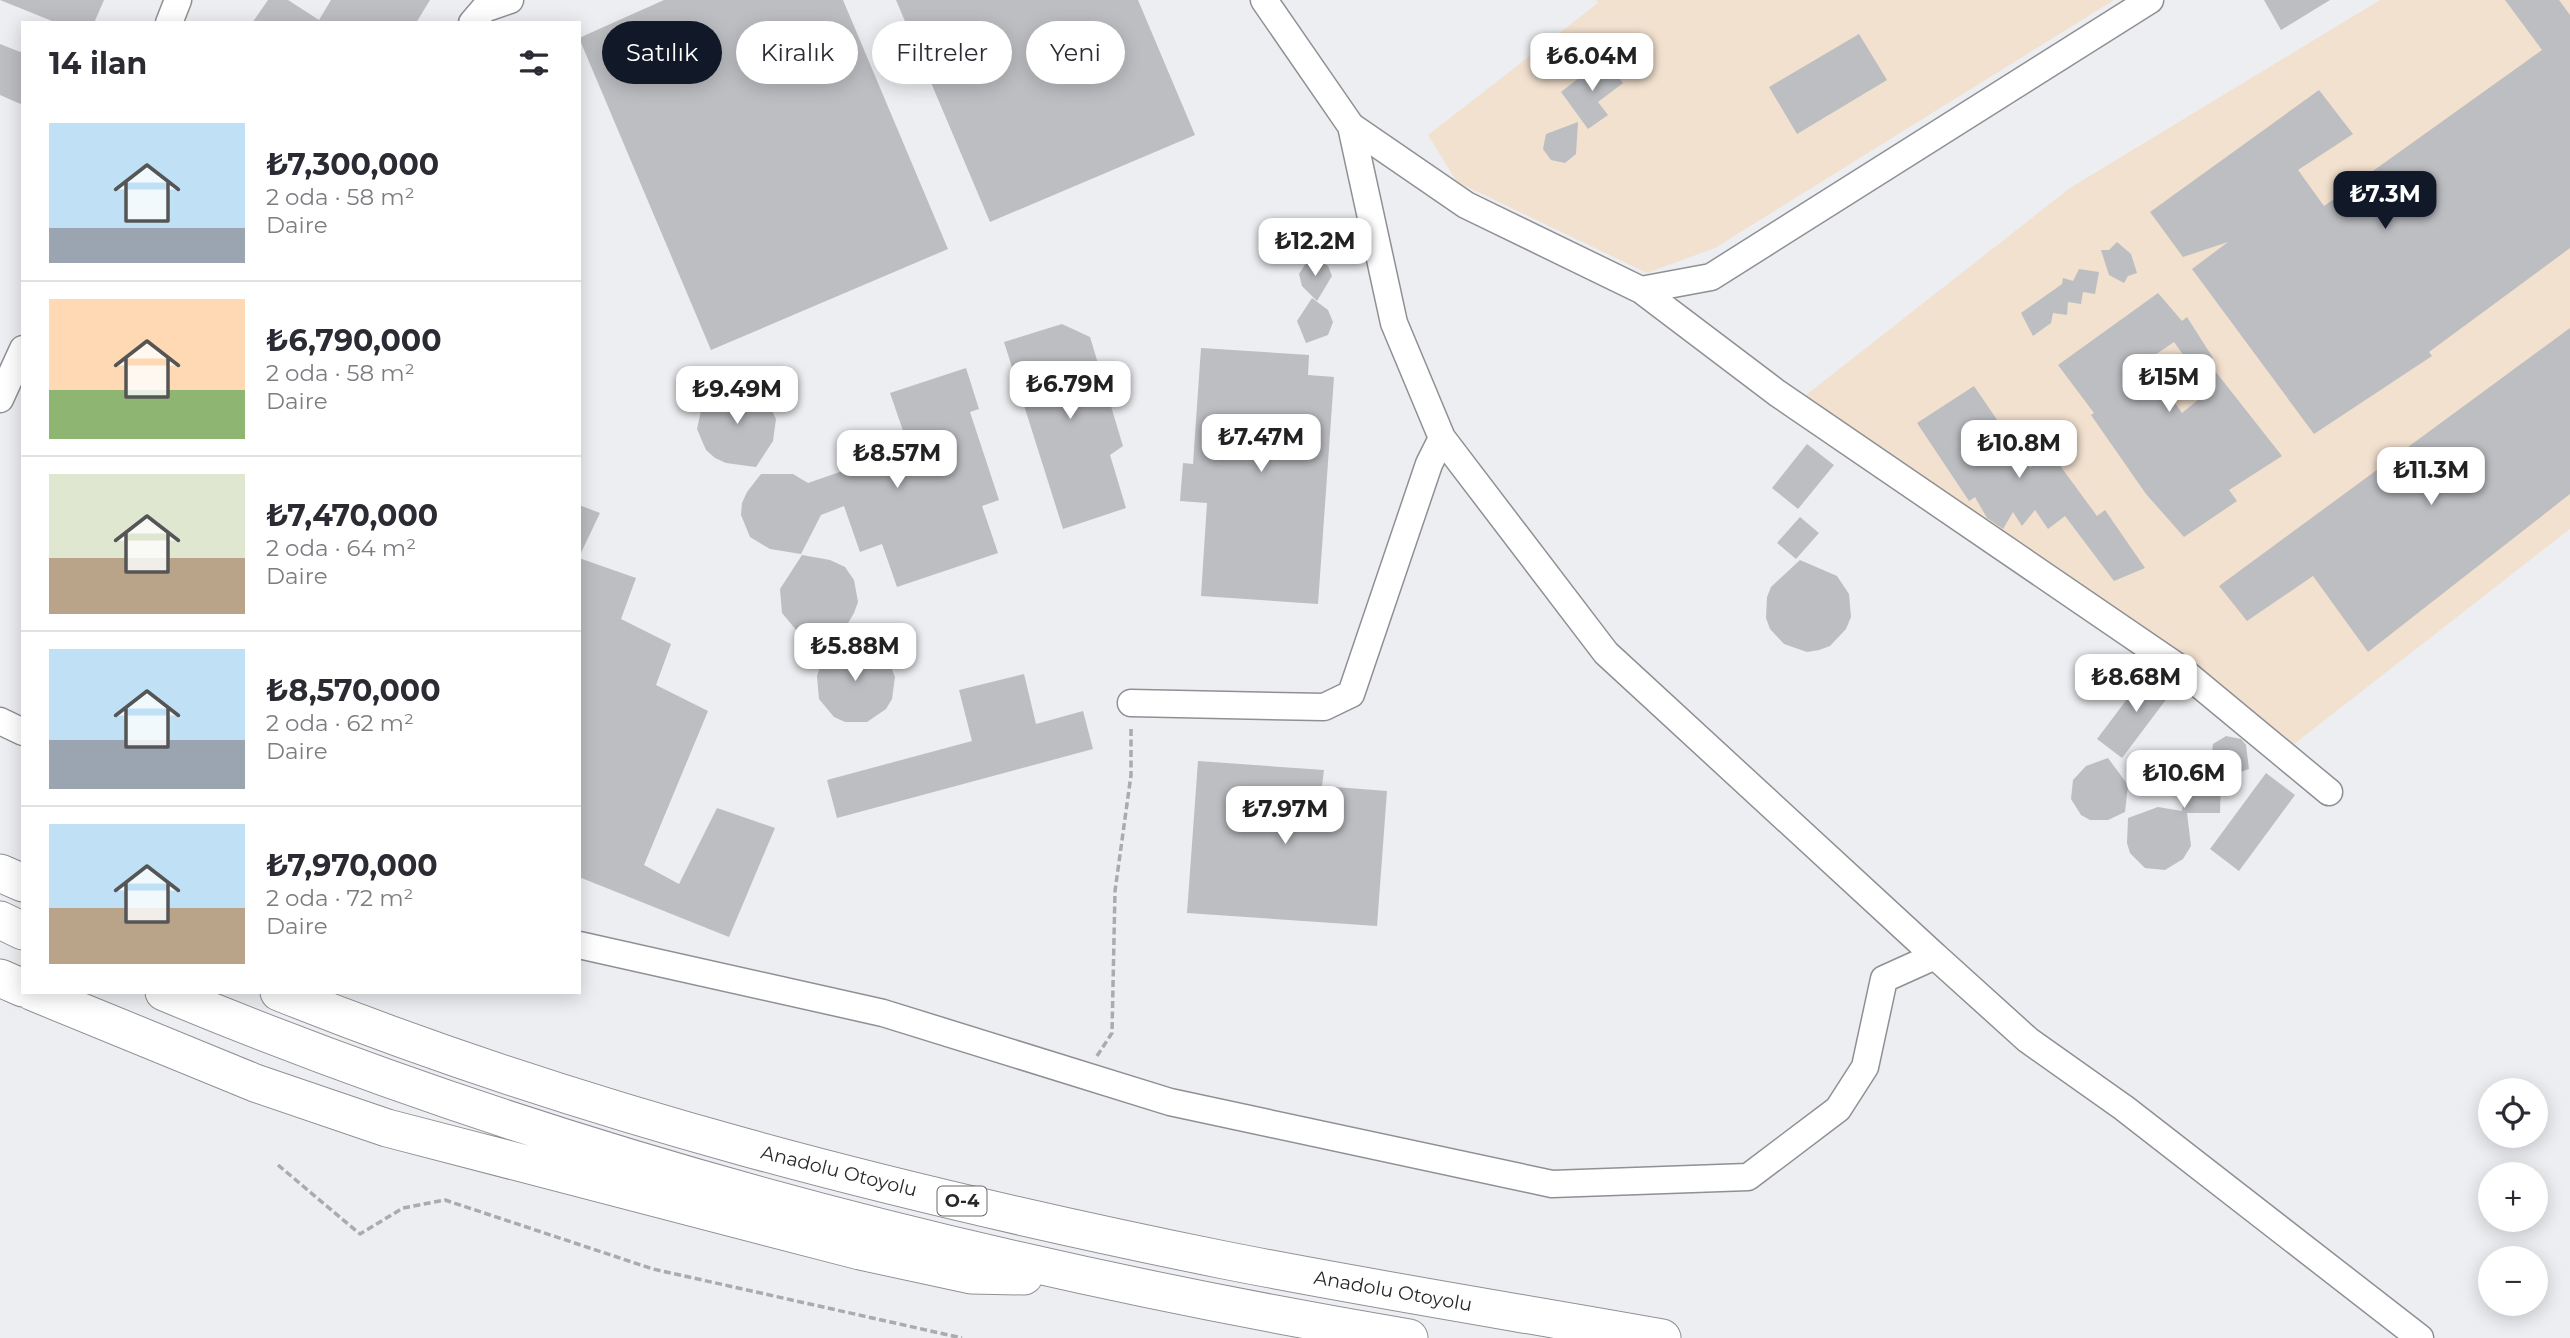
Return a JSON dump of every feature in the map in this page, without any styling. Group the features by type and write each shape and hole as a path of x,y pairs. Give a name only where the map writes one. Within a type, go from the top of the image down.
{"highway":[{"path":"0,873 21,882"},
{"path":"0,920 21,930"},
{"path":"0,978 21,987"},
{"path":"38,994 255,1083 446,1144 860,1251 971,1275 1098,1277"},
{"name":"O-4","path":"169,994 367,1072 629,1159 889,1229 1098,1277 1409,1338"},
{"name":"Anadolu Otoyolu","path":"284,994 421,1045 652,1121 888,1184 1224,1260 1662,1338"}],"street":[{"path":"170,21 178,0"},
{"path":"474,21 484,9 510,0"},
{"path":"1264,0 1351,126 1466,205 1641,290 1777,393 2178,667 2329,792"},
{"path":"1641,290 1712,277 2150,0"},
{"path":"1351,126 1394,323 1442,438 1606,653 2028,1040 2124,1108 2420,1338"},
{"path":"0,399 21,353"},
{"path":"1131,703 1324,707 1351,694 1429,464 1442,438"},
{"path":"0,721 21,731"},
{"path":"581,945 883,1013 1170,1102 1552,1184 1748,1177 1838,1109 1865,1067 1884,979 1935,956"}],"path":[{"path":"1084,1075 1112,1033 1115,891 1131,775 1131,703"},
{"path":"278,1165 360,1234 403,1208 445,1200 653,1269 962,1338"}],"shaded area":[{"path":"1596,0 2114,0 1715,248 1647,273 1457,182 1428,135 1598,3"},
{"path":"2380,0 2570,0 2570,529 2294,744 2110,611 1801,399 2070,188"}],"building":[{"path":"0,0 104,0 95,21 52,21"},
{"path":"268,0 288,0 319,20 331,0 430,0 417,21 253,21"},
{"path":"664,0 843,0 852,21 736,21 736,84 858,84 858,36 872,69 872,84 878,84 948,249 711,350 581,43 581,37 602,28 602,84 722,84 722,21 617,21"},
{"path":"896,0 1138,0 1195,135 990,222 932,84 1012,84 1012,21 905,21"},
{"path":"2264,0 2330,0 2281,30"},
{"path":"2505,0 2559,0 2570,15 2570,248 2429,352 2432,356 2314,434 2192,269 2228,242 2183,257 2150,212 2319,90 2353,134 2298,170 2324,206 2542,50"},
{"path":"1859,34 1887,80 1797,134 1769,87"},
{"path":"0,44 21,52 21,104 0,95"},
{"path":"1604,58 1623,83 1598,102 1608,115 1588,129 1561,92"},
{"path":"1578,122 1576,154 1565,163 1551,160 1543,149 1546,134"},
{"path":"2117,242 2131,254 2137,273 2128,276 2124,283 2109,275 2101,250 2109,250"},
{"path":"1318,260 1328,266 1332,276 1317,301 1302,286 1299,274 1306,263"},
{"path":"2079,269 2099,272 2095,294 2083,292 2081,304 2068,302 2067,315 2053,313 2051,323 2033,336 2021,313 2062,284 2063,278 2073,281"},
{"path":"2158,293 2182,321 2187,317 2213,358 2208,362 2282,456 2229,490 2237,501 2184,537 2146,494 2091,415 2094,413 2058,365","holes":["2174,342 2209,391 2182,413 2146,361"]},
{"path":"1312,298 1328,310 1333,322 1328,335 1306,343 1297,321"},
{"path":"1062,324 1090,337 1123,446 1110,455 1126,508 1063,529 1004,342"},
{"path":"2570,328 2570,494 2368,652 2313,576 2247,621 2219,586"},
{"path":"1201,348 1309,355 1308,375 1334,377 1318,604 1201,596 1207,503 1180,501 1183,463 1193,464"},
{"path":"966,368 979,409 970,412 999,500 982,506 998,553 897,587 882,544 860,552 844,506 821,515 801,554 770,549 750,537 741,515 742,503 761,474 793,474 808,483 909,448 890,393"},
{"path":"738,386 758,392 766,398 776,419 773,441 756,467 726,463 715,458 706,450 697,429 702,406 710,396 728,387"},
{"path":"1974,386 2030,468 2050,452 2097,516 2105,510 2145,568 2114,581 2065,516 2048,529 2035,510 2022,526 2013,512 2003,529 1987,518 1975,497 1969,501 1917,423"},
{"path":"1807,444 1834,465 1798,509 1772,488"},
{"path":"581,506 600,513 581,553"},
{"path":"1800,517 1819,533 1796,559 1777,543"},
{"path":"802,555 830,560 845,567 854,580 858,602 838,640 797,631 782,613 780,589"},
{"path":"581,559 636,578 621,619 671,644 656,685 708,711 644,865 679,884 717,808 775,828 729,937 581,878"},
{"path":"1800,560 1837,576 1849,594 1851,617 1846,629 1830,646 1807,652 1784,644 1770,629 1766,618 1767,597 1771,587"},
{"path":"840,641 877,650 891,667 895,677 892,699 886,709 867,722 845,722 834,717 819,699 817,676 821,664"},
{"path":"2149,670 2174,689 2122,758 2097,739"},
{"path":"1024,674 1036,724 1083,711 1093,749 837,818 827,780 972,741 959,690"},
{"path":"2226,736 2241,739 2246,745 2249,769 2221,779 2220,813 2187,813 2191,846 2183,859 2165,870 2145,868 2130,853 2127,843 2128,818 2158,807 2182,811 2185,783 2210,771 2213,744"},
{"path":"2108,758 2128,785 2125,812 2108,820 2090,820 2081,815 2071,799 2073,780 2086,766"},
{"path":"1198,761 1324,770 1322,786 1387,791 1377,926 1187,913"},
{"path":"2266,773 2295,795 2239,871 2210,849"}]}
